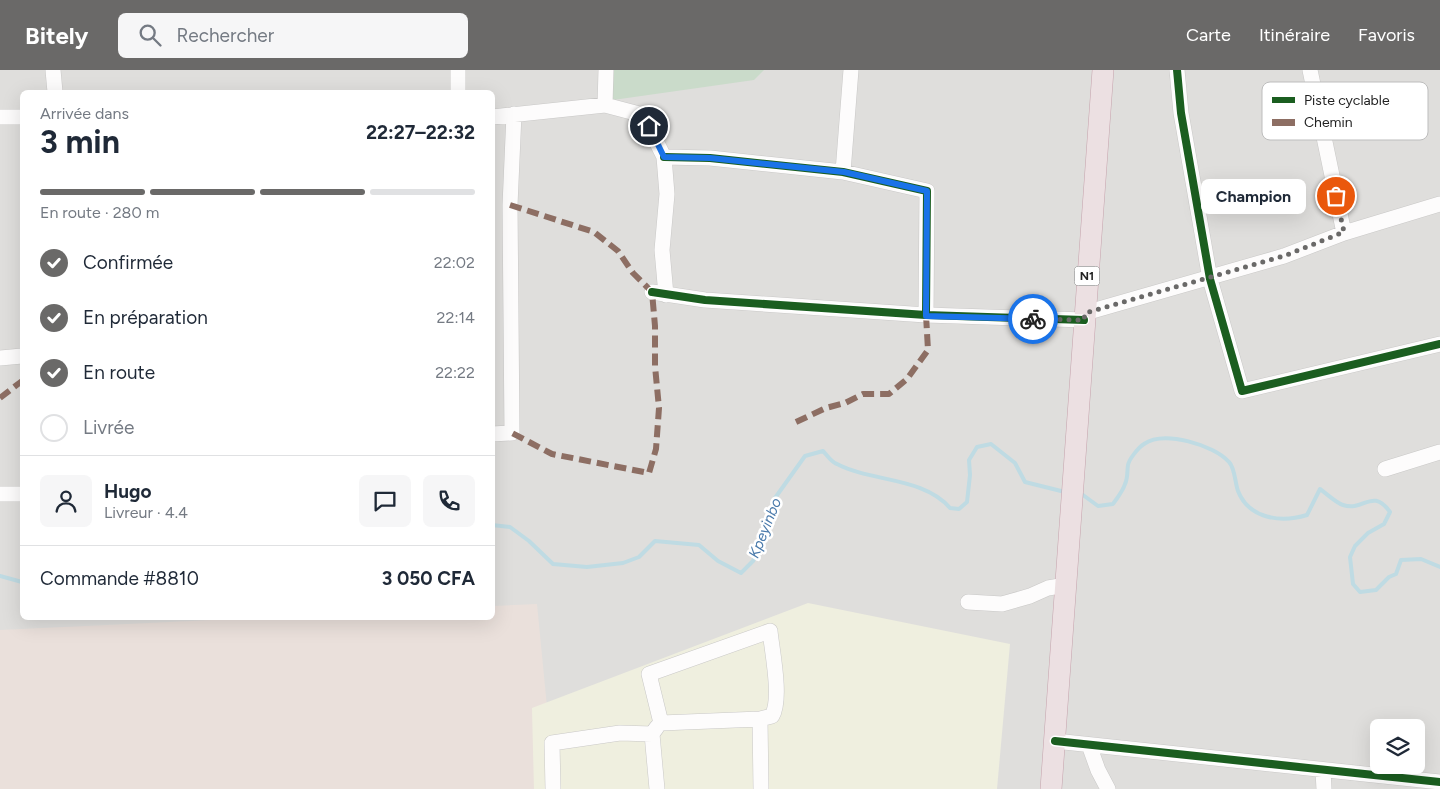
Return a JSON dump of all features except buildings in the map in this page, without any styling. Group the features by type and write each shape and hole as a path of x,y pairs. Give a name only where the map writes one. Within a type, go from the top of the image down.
{"highway":[{"name":"N1","path":"1051,789 1103,70"}],"street":[{"path":"53,70 55,90"},
{"path":"458,70 458,90"},
{"path":"604,106 606,70"},
{"path":"844,172 852,70"},
{"path":"1177,70 1181,113 1210,279 1242,391 1440,344"},
{"path":"495,117 604,106 644,115 664,157 667,194 659,294 715,300 926,316 1084,317 1284,256 1344,232 1440,204"},
{"path":"495,434 512,433 510,205 514,114"},
{"path":"0,117 20,116"},
{"path":"1325,140 1344,232"},
{"path":"664,157 710,158 844,172 927,191 926,316"},
{"path":"0,358 20,356"},
{"path":"1385,469 1440,452"},
{"path":"0,494 20,494"},
{"path":"968,602 1002,604 1022,599 1048,588 1066,585"},
{"path":"553,789 552,743 620,733 656,729 760,719 772,716 775,710 776,676 770,630 649,674 656,729 657,789"},
{"path":"760,719 761,789"},
{"path":"1055,741 1440,782"},
{"path":"1089,745 1098,770 1111,787"},
{"path":"1323,771 1324,789"}],"shaded area":[{"path":"0,70 1440,70 1440,789 0,789"},
{"path":"537,604 555,789 0,789 0,630 212,620 495,620 495,606"}],"green space":[{"path":"613,70 764,70 754,80 613,100"},
{"path":"808,603 1010,644 997,789 534,789 532,708"}],"waterway":[{"name":"Kpeyinbo","path":"1079,494 1098,506 1113,504 1126,482 1129,462 1134,453 1144,444 1153,440 1164,439 1188,441 1212,450 1229,462 1234,472 1238,491 1243,500 1250,508 1267,516 1287,519 1307,515 1320,489 1343,505 1357,506 1373,501 1378,501 1384,505 1390,512 1384,524 1368,533 1355,546 1350,557 1353,584 1360,592 1376,590 1389,577 1396,574 1401,560 1421,559 1440,567"},
{"name":"Kpeyinbo","path":"495,525 510,527 529,541 553,564 587,567 623,563 639,557 655,541 699,545 718,561 741,573 753,561 762,543 775,498 805,456 823,451 835,463 851,470 912,485 939,498 950,508 959,509 967,502 970,475 969,460 977,447 991,444 1015,463 1025,482 1065,492"},
{"name":"Kpeyinbo","path":"0,576 20,581"}],"marked path":[{"path":"510,205 594,232 618,251 633,273 652,292 659,408 656,449 649,473 552,454 512,433"},
{"path":"796,422 863,394 889,394 907,379 928,350 926,315"},
{"path":"0,398 20,383"}],"cycle path":[{"path":"1177,70 1181,113 1210,279 1242,391 1440,344"},
{"path":"664,157 710,158 843,172 927,191 926,315"},
{"path":"652,292 705,300 926,315 1084,320"},
{"path":"1055,741 1440,782"}],"way so far":[{"path":"1033,319 1084,320 1085,313 1210,279 1284,256 1344,232 1336,196"}],"place":[{"name":"Champion","path":"1336,196"}],"route":[{"path":"649,126 664,157 710,158 844,172 927,191 926,316 1033,319"}]}
